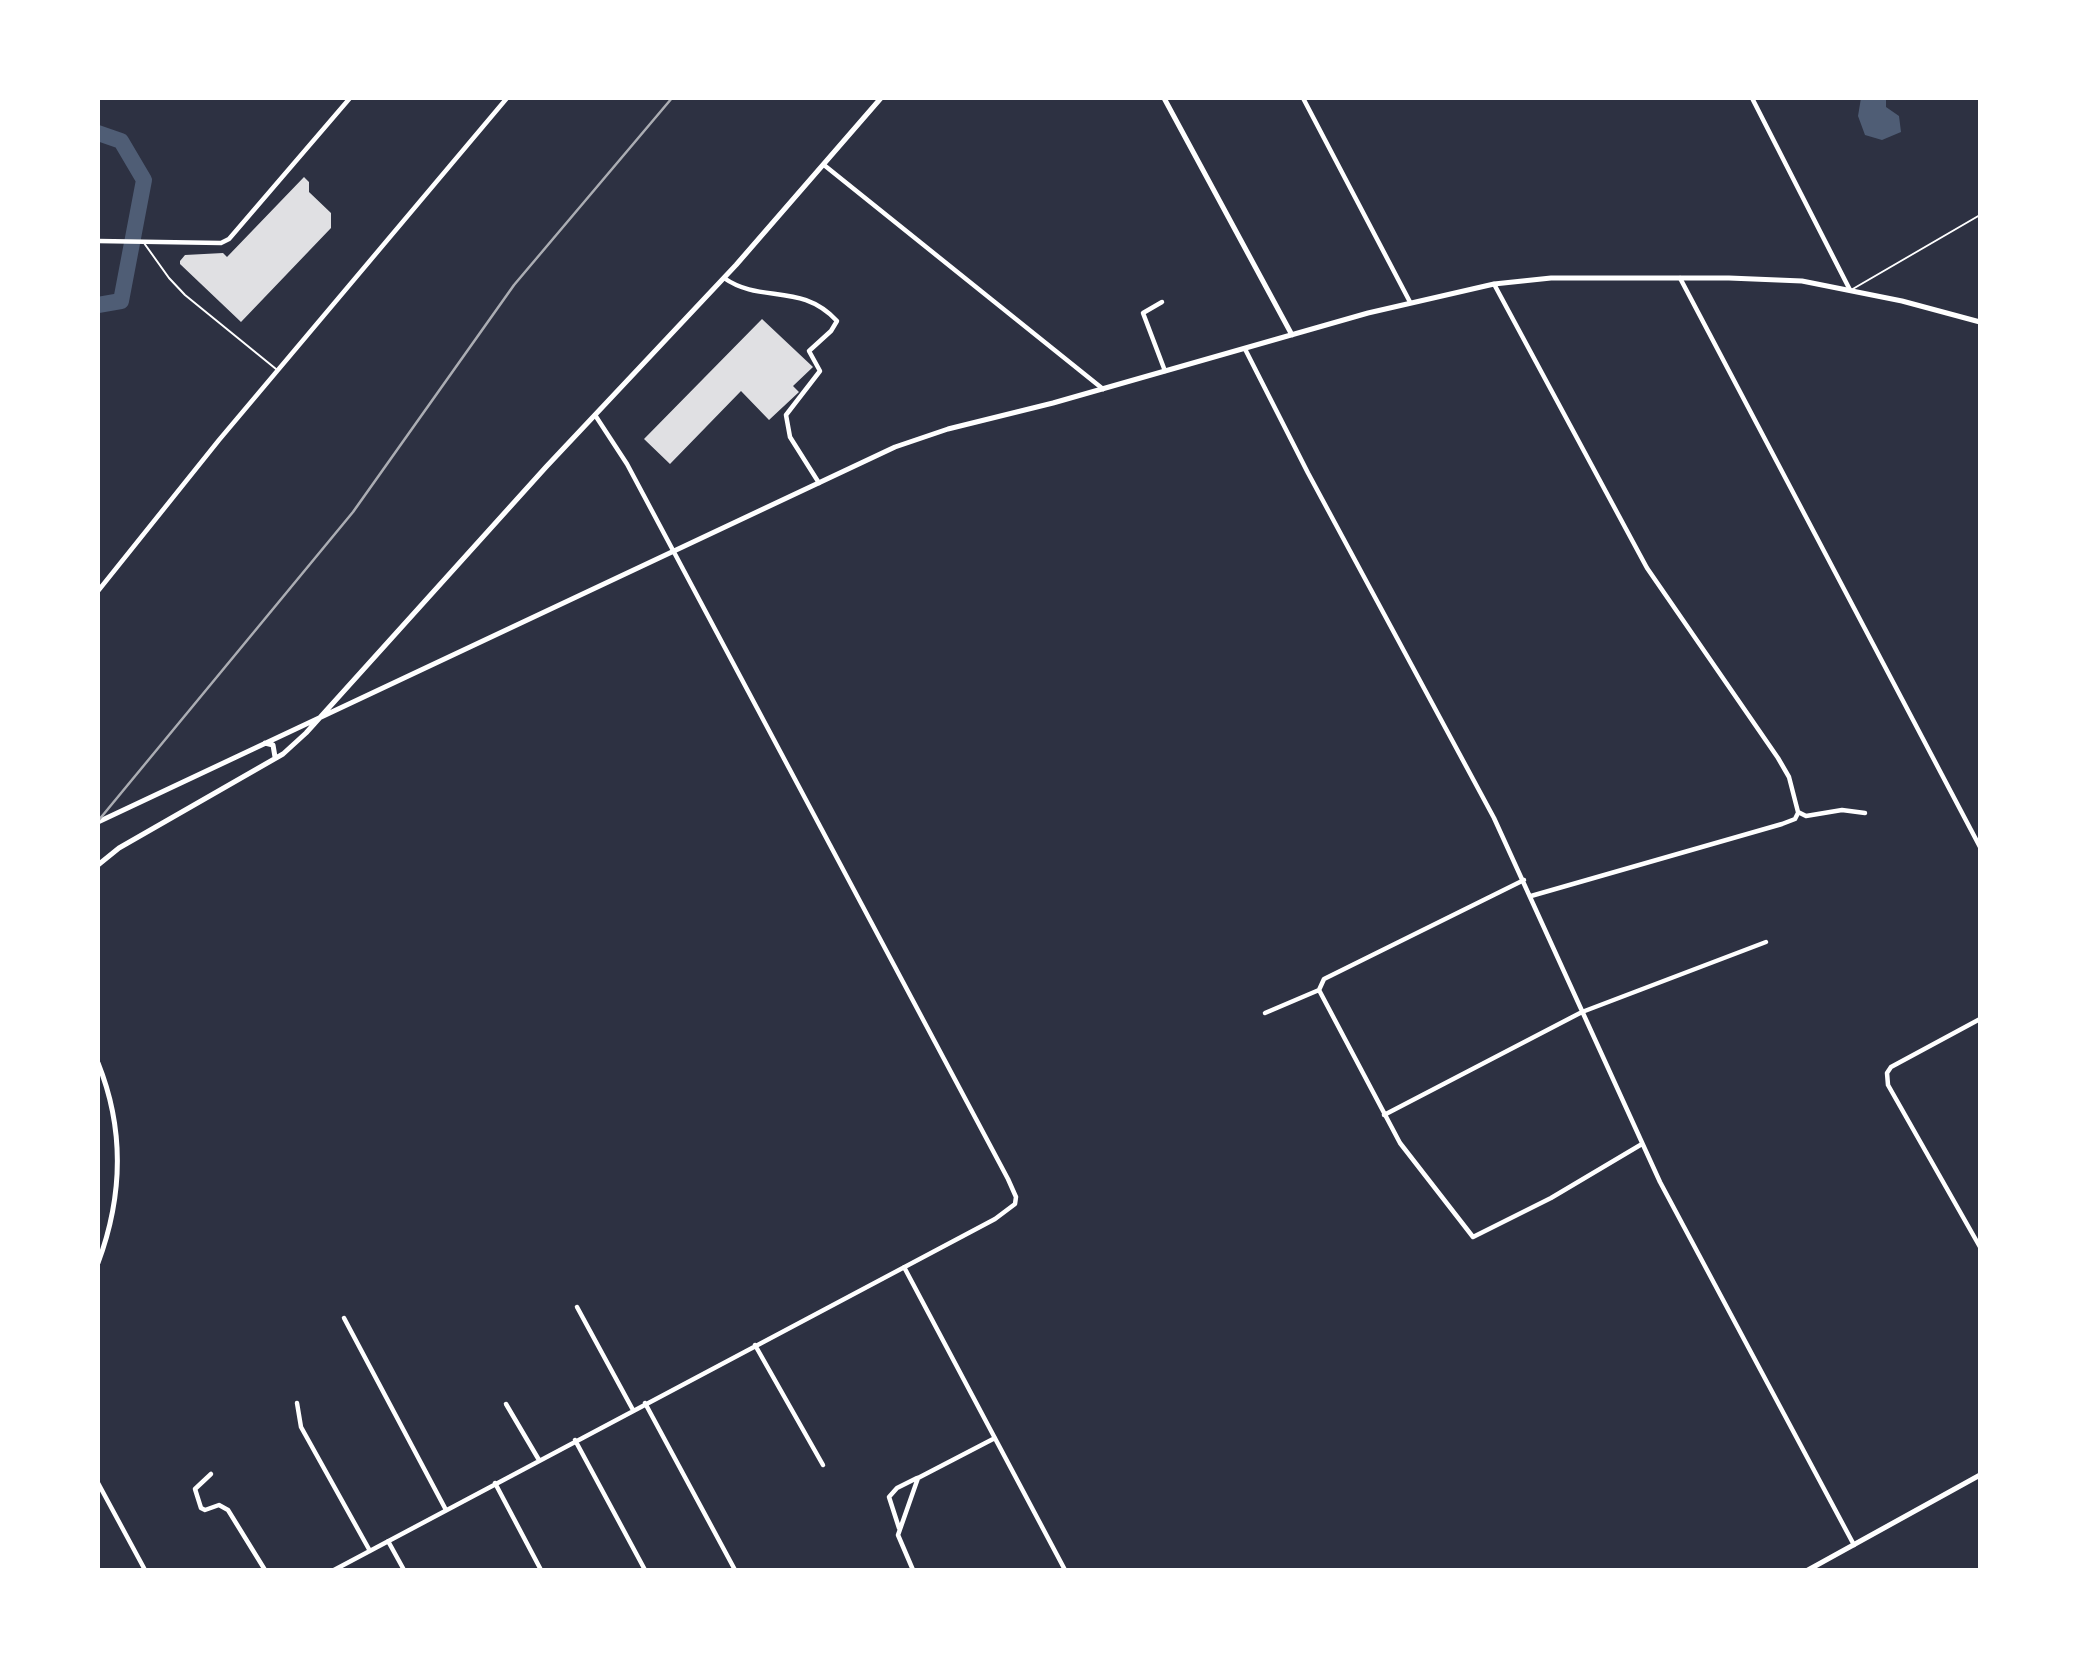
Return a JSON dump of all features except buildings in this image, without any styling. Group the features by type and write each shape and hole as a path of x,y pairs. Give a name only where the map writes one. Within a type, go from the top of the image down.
{"street":[{"path":"98,241 221,243 229,239 350,98"},
{"path":"98,591 278,370 507,98"},
{"path":"98,865 119,848 275,758 321,716 594,414 724,278 881,98"},
{"path":"1164,98 1292,335"},
{"path":"1303,98 1410,302"},
{"path":"1752,98 1850,290"},
{"path":"824,165 1104,389"},
{"path":"724,278 748,289 799,296 817,304 837,321 831,331 809,351 820,371 786,415 790,437 819,483"},
{"path":"98,822 819,483 931,434 1166,372 1410,302 1494,284 1551,278 1802,281 1980,322"},
{"path":"1680,278 1980,847"},
{"path":"1494,284 1647,568 1778,758 1798,800 1795,819 1783,824 1531,896"},
{"path":"1163,302 1143,313 1166,372"},
{"path":"1245,349 1308,473 1494,818 1642,1144 1730,1316 1854,1546"},
{"path":"334,1570 995,1219 1015,1205 1009,1182 674,552 609,433 594,414"},
{"path":"265,743 275,748 275,758"},
{"path":"1798,812 1806,816 1842,810 1865,813"},
{"path":"1265,1013 1319,990 1324,979 1524,880"},
{"path":"1384,1115 1582,1012 1766,942"},
{"path":"1319,990 1401,1143 1466,1232 1473,1237 1478,1237 1642,1144"},
{"path":"1980,1019 1888,1071 1888,1085 1980,1247"},
{"path":"98,1063 112,1104 119,1167 113,1218 98,1263"},
{"path":"904,1267 1065,1570"},
{"path":"578,1307 633,1409"},
{"path":"345,1318 446,1510"},
{"path":"755,1345 822,1465"},
{"path":"297,1403 301,1427 370,1551"},
{"path":"645,1403 736,1570"},
{"path":"506,1404 539,1460"},
{"path":"900,1529 889,1497 897,1488 995,1438"},
{"path":"575,1440 645,1570"},
{"path":"211,1474 195,1489 201,1508 219,1505 228,1510 265,1570"},
{"path":"1808,1570 1980,1475"},
{"path":"914,1570 899,1541 900,1529 918,1478"},
{"path":"98,1483 145,1570"},
{"path":"495,1483 541,1570"},
{"path":"388,1541 404,1570"}],"lane":[{"path":"1850,290 1980,215"},
{"path":"141,242 185,295 278,370"}],"water":[{"path":"1861,98 1886,98 1886,107 1899,116 1901,132 1882,140 1865,135 1858,116"}],"waterway":[{"path":"98,133 121,141 144,180 121,301 98,305"}],"railway":[{"path":"98,821 353,512 514,285 672,98"}]}
